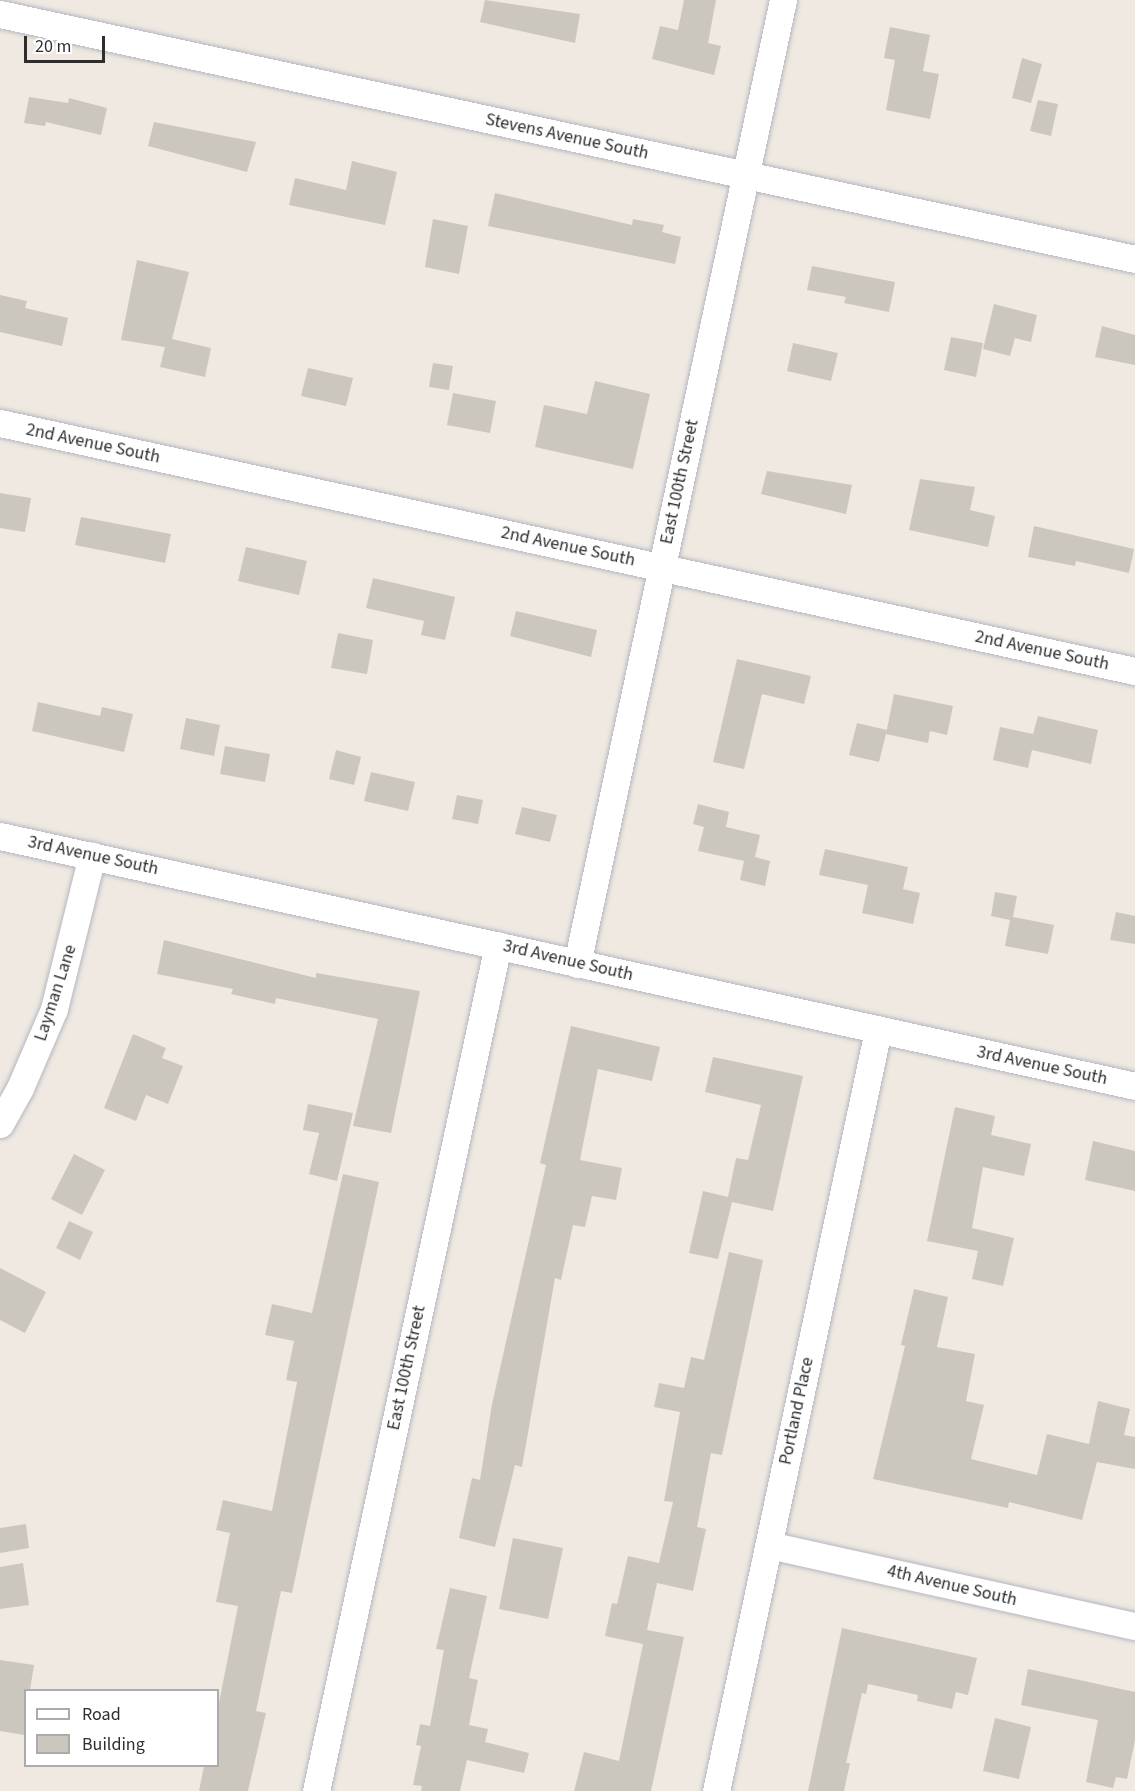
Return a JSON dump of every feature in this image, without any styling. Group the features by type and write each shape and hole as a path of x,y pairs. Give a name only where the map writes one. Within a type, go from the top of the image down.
{"street":[{"name":"East 100th Street","path":"577,964 783,0"},
{"name":"Stevens Avenue South","path":"0,14 1135,259"},
{"name":"2nd Avenue South","path":"0,423 1135,671"},
{"name":"3rd Avenue South","path":"0,836 1135,1086"},
{"name":"Layman Lane","path":"0,1124 54,1009 92,856"},
{"name":"East 100th Street","path":"316,1791 498,945"},
{"name":"Portland Place","path":"716,1791 878,1030"},
{"name":"4th Avenue South","path":"769,1545 1135,1626"}],"building":[{"path":"485,0 580,14 575,43 480,22"},
{"path":"684,0 716,0 708,43 721,46 714,75 652,59 660,26 678,30"},
{"path":"890,27 930,35 923,71 939,74 930,119 886,110 895,60 884,58"},
{"path":"1022,58 1042,64 1031,103 1012,98"},
{"path":"29,97 68,103 69,98 107,108 101,135 46,122 45,126 24,123"},
{"path":"1038,100 1058,104 1051,136 1030,131"},
{"path":"154,122 256,142 247,172 148,146"},
{"path":"352,161 397,172 385,225 289,205 295,178 346,190"},
{"path":"495,193 632,225 633,219 664,225 662,232 681,237 675,264 488,226"},
{"path":"433,219 468,226 459,274 425,267"},
{"path":"137,260 189,272 172,339 211,348 205,377 160,367 165,347 121,340"},
{"path":"812,266 895,282 889,312 844,303 846,297 807,290"},
{"path":"0,295 27,301 25,308 68,318 62,346 0,332"},
{"path":"994,304 1037,315 1031,342 1015,338 1010,356 983,349"},
{"path":"1102,326 1135,335 1135,365 1095,357"},
{"path":"951,337 983,343 976,377 944,370"},
{"path":"793,343 838,353 831,381 787,371"},
{"path":"433,363 453,366 449,390 429,387"},
{"path":"308,368 353,378 346,406 301,396"},
{"path":"595,381 650,394 633,469 535,447 544,405 587,414"},
{"path":"453,393 496,401 490,433 447,425"},
{"path":"767,471 852,485 846,514 761,494"},
{"path":"920,479 975,487 970,510 995,516 988,547 909,530"},
{"path":"0,493 31,498 25,532 0,528"},
{"path":"81,517 171,534 165,563 75,545"},
{"path":"1034,526 1134,549 1129,573 1076,561 1075,566 1028,557"},
{"path":"246,547 307,561 299,595 238,581"},
{"path":"373,578 455,597 445,640 421,635 424,621 366,608"},
{"path":"516,611 597,630 591,657 510,636"},
{"path":"338,633 373,640 367,674 331,668"},
{"path":"737,659 811,676 804,704 762,694 744,769 713,762"},
{"path":"894,694 953,706 947,735 930,731 928,743 886,734"},
{"path":"38,702 100,716 102,707 133,714 124,752 32,731"},
{"path":"1038,716 1098,730 1091,764 1032,750 1028,768 993,760 1000,727 1033,734"},
{"path":"186,718 220,725 214,756 180,749"},
{"path":"857,723 887,730 879,762 849,755"},
{"path":"225,746 270,754 265,782 220,774"},
{"path":"336,750 361,757 354,785 329,779"},
{"path":"371,772 415,782 408,811 364,801"},
{"path":"457,795 483,800 478,824 452,819"},
{"path":"698,804 729,812 726,827 760,835 755,857 770,861 765,886 740,880 744,861 698,851 704,827 693,824"},
{"path":"522,807 557,815 550,842 515,834"},
{"path":"825,849 908,867 903,889 920,893 913,924 862,913 868,885 819,875"},
{"path":"995,892 1017,896 1013,917 1054,925 1048,954 1005,946 1010,920 991,916"},
{"path":"1116,912 1135,916 1135,944 1110,940"},
{"path":"164,940 316,978 316,973 420,991 391,1133 353,1126 378,1019 276,998 275,1004 231,994 233,989 157,974"},
{"path":"571,1026 660,1047 652,1081 598,1069 580,1160 622,1168 616,1200 592,1196 585,1227 573,1225 561,1280 555,1278 522,1467 515,1465 495,1547 459,1538 472,1478 480,1480 492,1404 546,1165 540,1163"},
{"path":"133,1034 166,1048 162,1058 183,1066 168,1104 146,1095 136,1121 104,1108"},
{"path":"713,1057 803,1076 773,1211 732,1202 718,1259 689,1253 703,1191 728,1197 736,1158 748,1160 761,1105 705,1092"},
{"path":"308,1104 353,1113 337,1181 309,1174 319,1133 303,1130"},
{"path":"955,1107 995,1116 991,1135 1031,1144 1024,1176 983,1167 972,1228 1014,1238 1003,1286 972,1279 978,1251 927,1241"},
{"path":"1093,1141 1135,1151 1135,1191 1085,1180"},
{"path":"74,1154 105,1170 82,1215 51,1199"},
{"path":"343,1174 379,1182 292,1593 281,1591 256,1711 266,1713 248,1791 199,1791 204,1767 219,1767 219,1703 238,1606 216,1602 230,1533 216,1530 223,1500 272,1511 297,1382 286,1380 294,1341 265,1335 272,1304 312,1313"},
{"path":"69,1221 93,1232 80,1260 56,1248"},
{"path":"729,1252 763,1260 722,1455 711,1453 697,1527 706,1529 693,1591 657,1583 647,1630 684,1637 651,1791 574,1791 584,1752 619,1761 643,1644 605,1636 612,1603 617,1604 628,1556 659,1563 673,1502 664,1501 680,1412 654,1407 659,1383 684,1388 691,1357 704,1360"},
{"path":"0,1268 46,1292 25,1333 0,1320"},
{"path":"914,1289 948,1297 937,1347 975,1354 966,1401 984,1405 971,1459 1037,1475 1047,1434 1089,1444 1098,1401 1130,1409 1124,1435 1135,1437 1135,1469 1097,1462 1082,1520 1009,1502 1008,1508 873,1479 905,1346 901,1345"},
{"path":"26,1524 29,1548 0,1553 0,1528"},
{"path":"513,1538 563,1548 548,1619 499,1609"},
{"path":"23,1563 29,1605 0,1609 0,1567"},
{"path":"450,1588 487,1596 469,1678 478,1680 469,1725 488,1729 485,1742 529,1753 524,1773 467,1760 460,1791 421,1791 422,1786 413,1785 421,1746 416,1745 420,1724 430,1726 444,1650 436,1649"},
{"path":"842,1628 977,1658 968,1695 956,1692 952,1709 917,1701 918,1695 868,1684 866,1694 862,1693 846,1763 850,1763 844,1791 808,1791"},
{"path":"0,1660 34,1665 30,1689 24,1689 24,1735 0,1731"},
{"path":"1028,1669 1135,1692 1135,1740 1127,1779 1116,1777 1113,1788 1086,1782 1098,1720 1021,1705"},
{"path":"995,1718 1031,1727 1019,1779 983,1771"}]}
